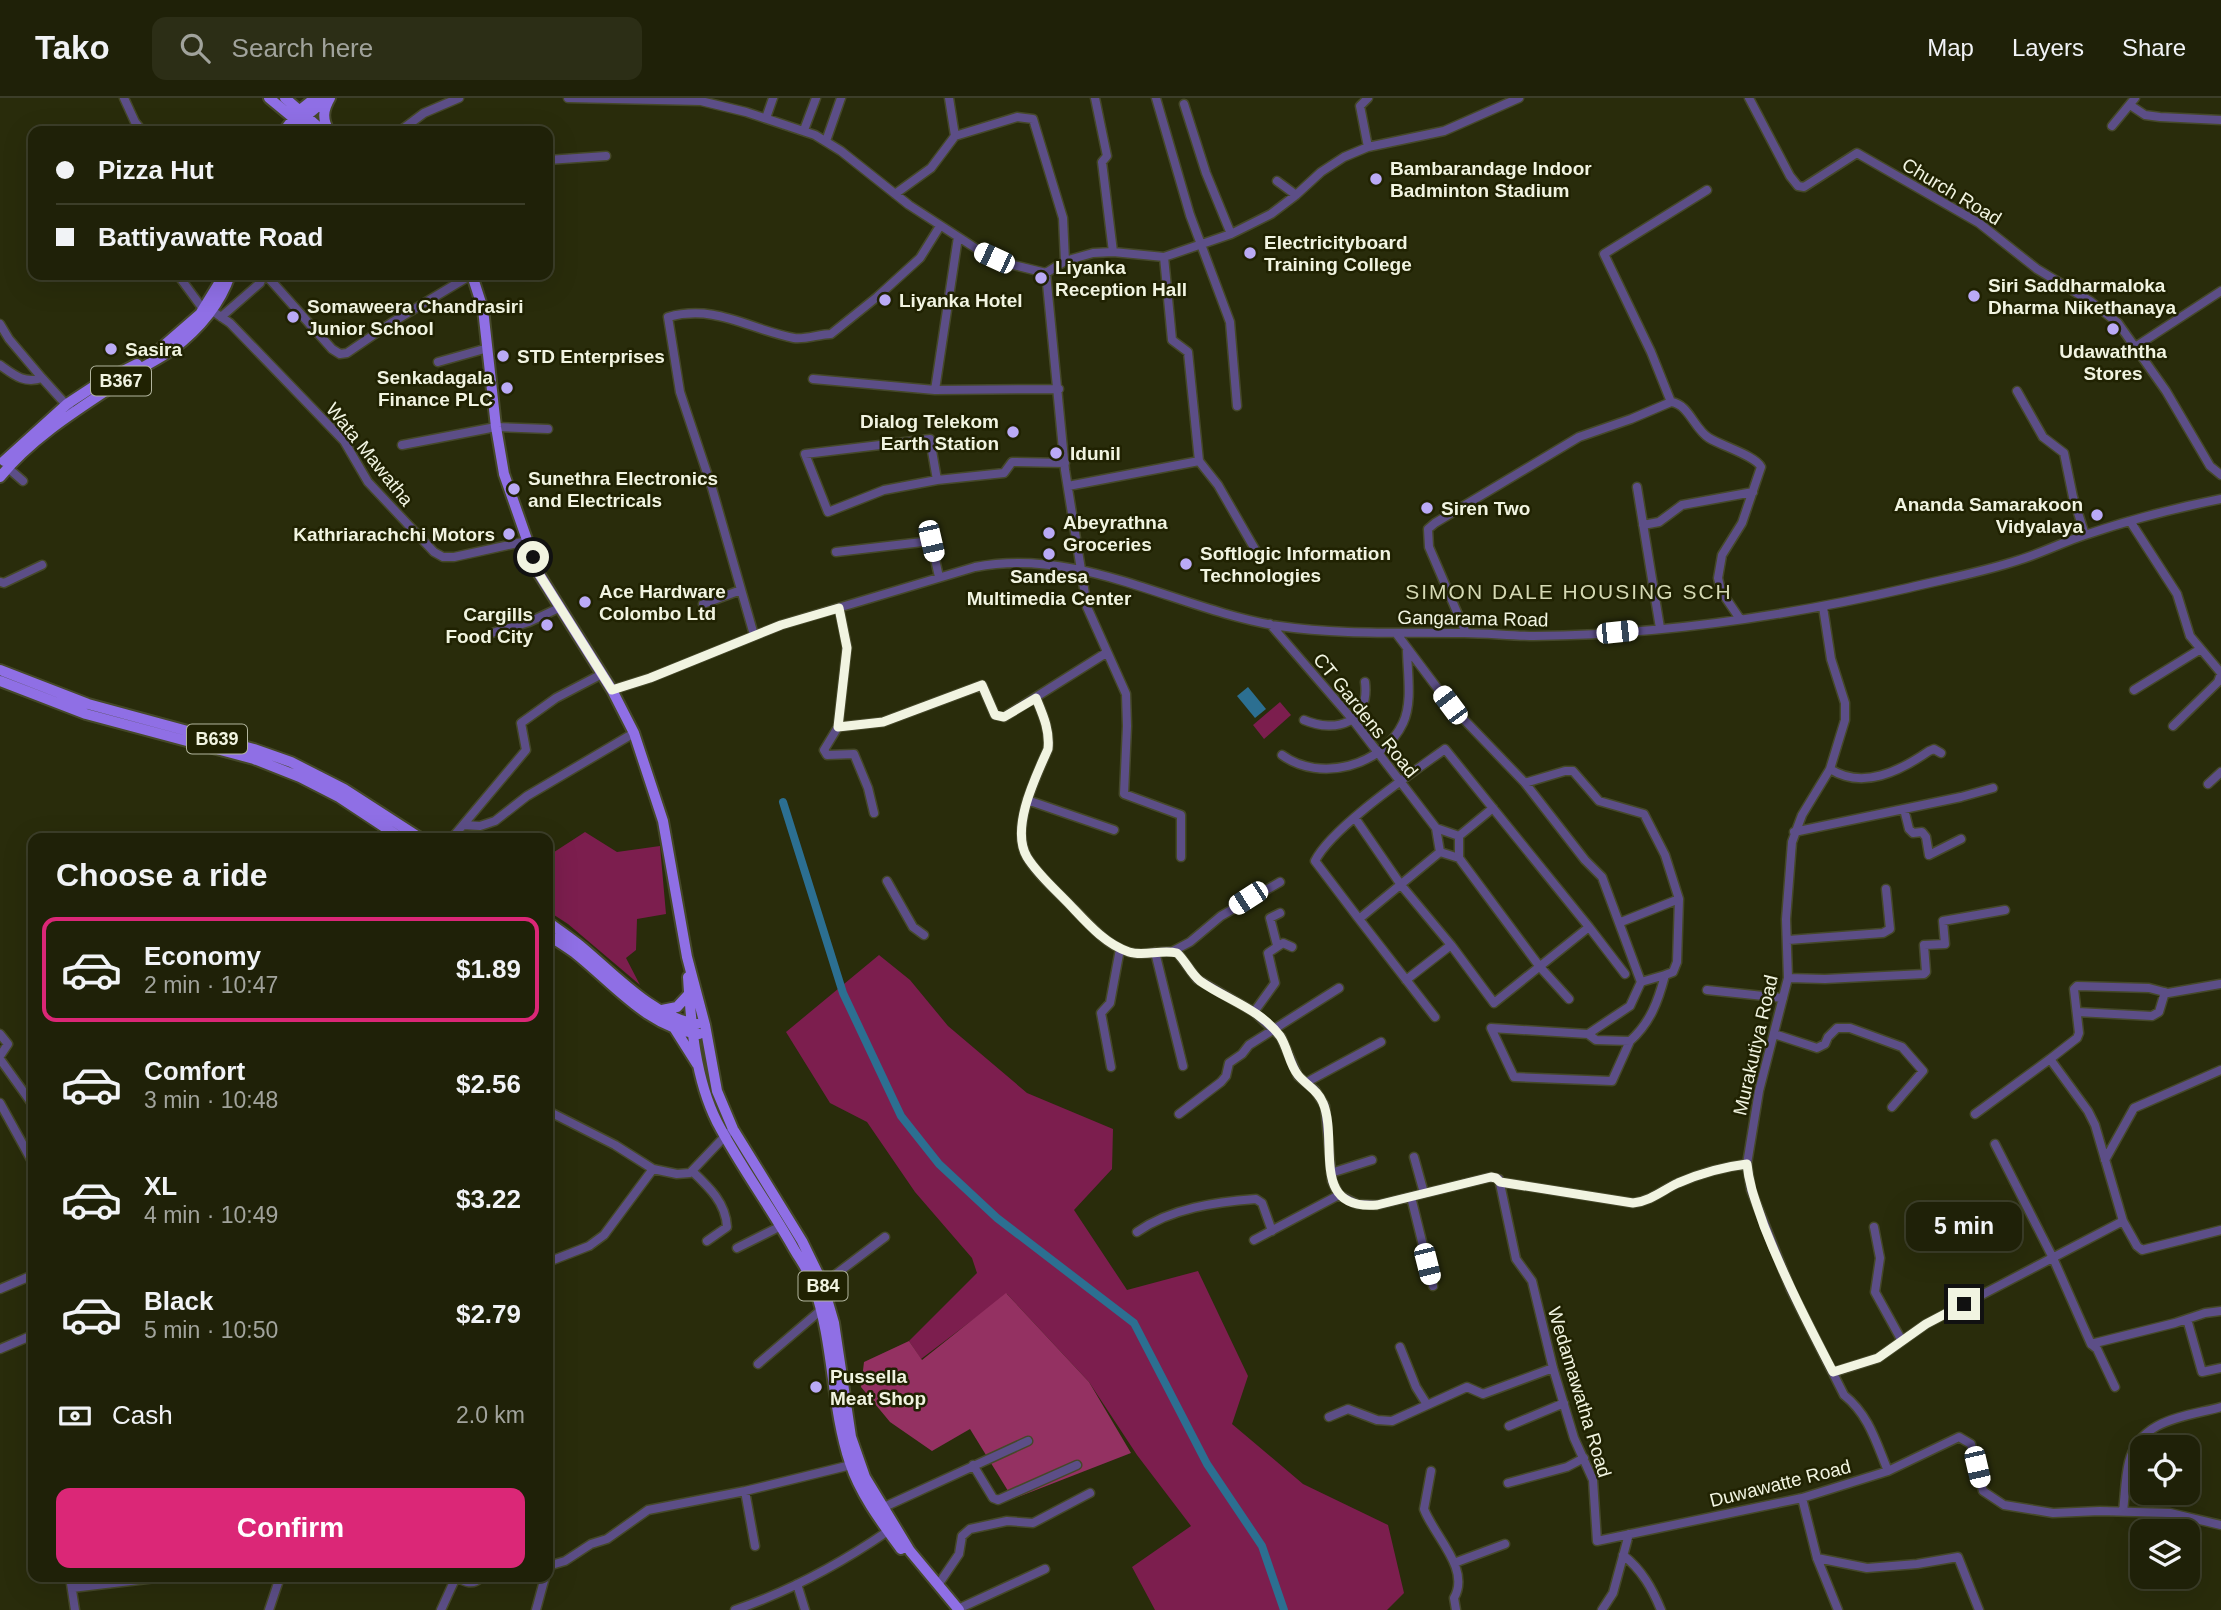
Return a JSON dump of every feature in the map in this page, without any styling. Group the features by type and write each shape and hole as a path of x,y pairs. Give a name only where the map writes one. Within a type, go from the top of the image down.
{"main road":[{"path":"269,98 298,120"},
{"path":"285,98 298,120"},
{"path":"298,120 315,98"},
{"path":"298,120 329,98"},
{"path":"327,126 324,116 329,98"},
{"name":"B367","path":"0,477 4,467 70,409 172,350 206,318 207,309 221,280"},
{"name":"B367","path":"207,309 226,288 228,280"},
{"name":"B84","path":"473,280 483,309 504,474 527,541 539,574 612,690 634,733 663,821 687,957 706,1030 717,1091 729,1132 814,1284 843,1439 865,1495 920,1574 956,1610"},
{"name":"B639","path":"0,670 88,704 254,748 291,762 344,789 412,833"},
{"name":"B639","path":"0,681 86,714 254,759 300,777 339,797 393,833"},
{"path":"553,926 644,999 693,1029"},
{"path":"553,938 632,1003 673,1026 706,1030"},
{"name":"B84","path":"687,957 693,1029 707,1098 802,1241 823,1284 834,1323 854,1464 910,1551 956,1610"},
{"path":"662,1010 677,1007 689,994"},
{"path":"673,1026 700,1069"}],"street":[{"path":"124,98 138,126"},
{"path":"407,126 425,113 459,98"},
{"path":"568,98 701,101 804,130 826,141 895,194 958,237 1009,264 1046,273 1065,261 1093,253 1113,251 1164,257 1230,234 1271,214 1321,172 1368,147 1444,131 1519,98"},
{"path":"766,118 774,98"},
{"path":"804,130 816,98"},
{"path":"826,141 841,98"},
{"path":"950,98 955,136"},
{"path":"1095,98 1107,156 1102,162 1113,251"},
{"path":"1156,98 1200,244 1230,322 1237,406"},
{"path":"1368,98 1360,106 1368,147"},
{"name":"Church Road","path":"1749,98 1790,176 1798,186 1804,187 1857,153 1979,223 2045,274 2103,310 2118,323 2166,391 2210,466 2221,475"},
{"path":"2112,126 2132,102 2145,115 2221,120"},
{"path":"1184,104 1206,173 1230,234"},
{"path":"895,194 931,168 955,136 1017,117 1033,119 1063,218 1065,261"},
{"path":"553,160 606,156"},
{"path":"1277,181 1296,195"},
{"path":"1671,402 1612,265 1604,254 1707,190"},
{"path":"754,635 712,488 680,392 668,317 687,312 715,313 797,339 831,334 920,258 940,226"},
{"path":"935,390 958,237"},
{"path":"1164,257 1172,340 1188,352 1199,461 1218,485 1256,551"},
{"path":"1046,273 1065,463 1087,607 1126,694 1124,794 1181,815 1181,857"},
{"name":"Wata Mawatha","path":"182,280 207,309 221,317 344,441 368,482 434,552 443,557 454,558 527,541"},
{"path":"221,317 262,280"},
{"path":"270,280 332,349 346,354 463,280"},
{"path":"2135,347 2221,291"},
{"path":"0,324 70,409"},
{"path":"438,362 488,348"},
{"path":"0,365 23,380 42,378"},
{"path":"814,379 935,390 1059,389"},
{"path":"2017,391 2043,437 2064,453 2073,497 2085,535"},
{"path":"1466,633 1430,547 1428,529 1579,437 1671,402 1681,405 1700,433 1725,448 1758,461 1761,467 1742,523 1722,555 1718,578 1721,591 1740,619"},
{"path":"402,445 496,427 548,429"},
{"path":"937,480 930,439 805,454 828,512 884,490 937,480 1004,473 1012,462 1065,463"},
{"path":"1068,486 1199,461"},
{"path":"4,467 23,481"},
{"path":"1637,487 1660,628"},
{"path":"1643,525 1659,522 1682,505 1753,492"},
{"name":"Gangarama Road","path":"612,690 650,678 754,635 939,577 1001,562 1082,571 1223,614 1270,624 1321,630 1532,636 1617,632 1823,607 2008,563 2085,535 2221,499"},
{"path":"2130,522 2177,594 2186,629 2199,650 2221,673 2218,682 2172,726"},
{"path":"836,552 931,541 939,577"},
{"path":"0,583 41,565"},
{"path":"703,604 741,590"},
{"name":"Murakutiya Road","path":"1823,607 1831,659 1845,703 1843,731 1830,769 1794,832 1786,919 1788,978 1759,1091 1747,1164 1751,1190 1791,1290 1844,1395 1858,1406 1871,1428 1888,1471"},
{"path":"492,633 528,622 559,608"},
{"path":"839,608 847,648 838,727 824,750 825,753 854,754 868,788 874,813"},
{"name":"CT Gardens Road","path":"1270,624 1353,720 1436,828 1440,852"},
{"path":"1396,633 1450,705 1525,783 1585,860 1602,877 1642,982"},
{"path":"1282,755 1298,764 1316,769 1337,770 1378,752 1395,735 1408,706 1407,648"},
{"path":"2134,690 2199,650"},
{"path":"838,727 883,722 982,685 995,715 1004,717 1106,653"},
{"path":"456,833 526,750 521,723 556,698 602,674"},
{"path":"1304,720 1327,726 1353,720 1362,709 1365,682"},
{"path":"1036,698 1048,727 1049,742 1027,800 1022,827 1027,857 1101,935 1133,953 1173,951 1190,942 1239,904 1280,882"},
{"path":"463,825 480,826 495,821 527,796 634,733"},
{"path":"1435,1017 1315,861 1319,853 1354,818 1444,749 1625,974"},
{"path":"1830,769 1849,779 1871,778 1898,769 1929,751 1941,753"},
{"path":"1525,783 1573,771 1599,801 1644,814 1665,855 1679,899 1677,962 1673,972 1642,982 1630,1006 1588,1034"},
{"path":"2208,784 2221,772"},
{"path":"1794,832 1993,788"},
{"path":"1027,800 1114,830"},
{"path":"1459,859 1460,836 1493,808"},
{"path":"1904,809 1909,830 1913,833 1922,832 1926,837 1929,855 1961,839"},
{"path":"1354,818 1401,885 1451,945 1494,1003 1589,927"},
{"path":"1436,828 1460,836"},
{"path":"1359,919 1440,852 1459,859 1540,967 1569,999"},
{"path":"887,881 913,927 924,935"},
{"path":"1788,940 1882,933 1890,929 1886,889"},
{"path":"1621,922 1679,899"},
{"path":"1788,978 1924,974 1924,945 1945,944 1943,921 2005,910"},
{"path":"1277,945 1270,918 1280,913"},
{"path":"1254,1012 1275,984 1268,953 1283,943 1292,947"},
{"path":"1406,980 1451,945"},
{"path":"1111,1068 1101,1013 1110,1003 1120,948"},
{"path":"1173,951 1179,954 1198,979 1254,1012 1274,1030 1286,1046 1298,1076 1315,1090 1325,1105 1334,1188 1339,1195 1357,1204 1367,1205 1411,1197 1491,1177 1500,1182 1633,1203 1646,1201 1677,1183 1715,1168 1747,1164"},
{"path":"1154,952 1182,1066"},
{"path":"1630,1041 1596,1040 1588,1034 1491,1028 1514,1077 1612,1081 1630,1041 1643,1029 1654,1010 1665,975"},
{"path":"1975,1114 2077,1038 2079,1026 2074,989 2077,986 2149,988 2165,992 2220,984"},
{"path":"1180,1114 1221,1082 1226,1076 1228,1063 1242,1054 1249,1045 1339,988"},
{"path":"1707,990 1783,998"},
{"path":"2077,1012 2157,1015 2165,992"},
{"path":"1774,1034 1817,1048 1825,1044 1833,1031 1843,1027 1902,1047 1923,1071 1892,1107"},
{"path":"0,1034 8,1045 0,1057 28,1098"},
{"path":"1307,1082 1381,1042"},
{"path":"2050,1059 2088,1111 2095,1125 2123,1221 2137,1246 2141,1250 2221,1230"},
{"path":"2105,1160 2133,1108 2221,1070"},
{"path":"0,1103 28,1154"},
{"path":"553,1114 615,1145 653,1169 677,1174 692,1171 729,1132"},
{"path":"1995,1144 2053,1258 2091,1344 2097,1349 2115,1387"},
{"path":"1414,1157 1424,1193"},
{"path":"1331,1173 1372,1160"},
{"path":"553,1260 589,1246 604,1235 653,1169"},
{"path":"692,1171 722,1205 727,1223 727,1227 707,1241"},
{"name":"Wedamawatha Road","path":"1500,1182 1516,1259 1532,1280 1553,1368 1574,1438 1592,1480 1597,1541 1629,1534"},
{"path":"1254,1240 1339,1195"},
{"path":"1411,1197 1433,1286"},
{"path":"1138,1232 1154,1221 1176,1212 1214,1203 1256,1199 1262,1203 1272,1231"},
{"path":"1833,1372 1878,1358 1926,1324 2123,1221"},
{"path":"737,1248 781,1226"},
{"path":"1874,1227 1880,1258 1875,1292 1902,1341"},
{"path":"823,1284 885,1237"},
{"path":"0,1289 28,1277"},
{"path":"758,1364 821,1310"},
{"path":"2091,1344 2205,1312 2221,1311"},
{"path":"2187,1319 2202,1372 2221,1368"},
{"path":"0,1349 28,1337"},
{"path":"1400,1347 1416,1387 1426,1403"},
{"path":"1329,1417 1348,1409 1377,1420 1392,1421 1426,1403 1467,1387 1483,1394 1553,1368"},
{"path":"1508,1426 1564,1403"},
{"path":"2123,1511 2129,1462 2140,1438 2156,1425 2221,1407"},
{"name":"Duwawatte Road","path":"1629,1534 1802,1498 1888,1471 1959,1437 1971,1444 1983,1491 2004,1505 2053,1513 2170,1513 2221,1525"},
{"path":"882,1508 1028,1441"},
{"path":"1508,1483 1567,1467 1584,1458"},
{"path":"553,1565 565,1561 591,1544 607,1539 648,1510 745,1491 854,1464"},
{"path":"973,1465 993,1498 998,1500 1077,1465"},
{"path":"1431,1471 1424,1509 1454,1563 1459,1590 1454,1598 1456,1610"},
{"path":"745,1491 755,1546"},
{"path":"938,1585 958,1553 962,1536 970,1529 1007,1521 1033,1523 1090,1493"},
{"path":"1802,1498 1817,1558 1838,1610"},
{"path":"735,1610 849,1558 888,1531"},
{"path":"1602,1610 1613,1593 1629,1534"},
{"path":"1454,1563 1505,1544"},
{"path":"1623,1555 1637,1566 1653,1590 1661,1610"},
{"path":"1817,1558 1867,1568 1958,1557 1979,1610"},
{"path":"956,1610 1045,1569"},
{"path":"71,1582 75,1610"},
{"path":"72,1588 122,1582"},
{"path":"269,1610 278,1582"},
{"path":"441,1610 454,1582"},
{"path":"536,1610 544,1582"},
{"path":"797,1584 805,1610"}],"shaded area":[{"path":"1280,702 1291,715 1264,739 1253,725"},
{"path":"585,832 617,852 660,846 666,914 637,919 636,950 626,958 640,985 553,914 553,853"},
{"path":"879,955 910,980 948,1026 1027,1093 1113,1129 1112,1169 1074,1210 1127,1290 1198,1271 1248,1376 1232,1424 1303,1484 1388,1525 1404,1593 1387,1610 1155,1610 1132,1567 1191,1526 1137,1455 1089,1382 1007,1294 921,1359 909,1341 977,1273 972,1258 915,1192 867,1122 830,1103 786,1032"},
{"path":"1006,1293 1089,1382 1131,1453 1013,1499 970,1429 932,1451 890,1422 861,1387 864,1362 909,1341 922,1360"}],"water":[{"path":"1248,687 1266,709 1255,718 1237,696"}],"waterway":[{"path":"783,802 843,993 901,1116 939,1164 997,1218 1134,1323 1207,1464 1262,1546 1284,1610"}],"place":[{"name":"Bambarandage Indoor Badminton Stadium","path":"1376,179"},
{"name":"Electricityboard Training College","path":"1250,253"},
{"name":"Liyanka Reception Hall","path":"1041,278"},
{"name":"Siri Saddharmaloka Dharma Nikethanaya","path":"1974,296"},
{"name":"Liyanka Hotel","path":"885,300"},
{"name":"Somaweera Chandrasiri Junior School","path":"293,317"},
{"name":"Udawaththa Stores","path":"2113,329"},
{"name":"Sasira","path":"111,349"},
{"name":"STD Enterprises","path":"503,356"},
{"name":"Senkadagala Finance PLC","path":"507,388"},
{"name":"Dialog Telekom Earth Station","path":"1013,432"},
{"name":"Idunil","path":"1056,453"},
{"name":"Sunethra Electronics and Electricals","path":"514,489"},
{"name":"Siren Two","path":"1427,508"},
{"name":"Ananda Samarakoon Vidyalaya","path":"2097,515"},
{"name":"Abeyrathna Groceries","path":"1049,533"},
{"name":"Kathriarachchi Motors","path":"509,534"},
{"name":"Sandesa Multimedia Center","path":"1049,554"},
{"name":"Softlogic Information Technologies","path":"1186,564"},
{"name":"Ace Hardware Colombo Ltd","path":"585,602"},
{"name":"Cargills Food City","path":"547,625"},
{"name":"Pussella Meat Shop","path":"816,1387"}],"district":[{"name":"SIMON DALE HOUSING SCH","path":"1569,592"}],"route":[{"path":"533,557 539,574 559,608 612,690 650,678 781,625 839,608 847,648 838,727 883,722 982,685 995,715 1004,717 1036,698 1048,727 1049,742 1028,796 1022,827 1027,857 1038,872 1113,945 1142,954 1173,951 1179,954 1198,979 1267,1022 1286,1046 1298,1076 1315,1090 1325,1105 1332,1181 1339,1195 1348,1200 1357,1204 1377,1205 1491,1177 1499,1179 1500,1182 1633,1203 1646,1201 1677,1183 1715,1168 1747,1164 1751,1190 1777,1259 1833,1372 1878,1358 1926,1324 1964,1304"}]}
